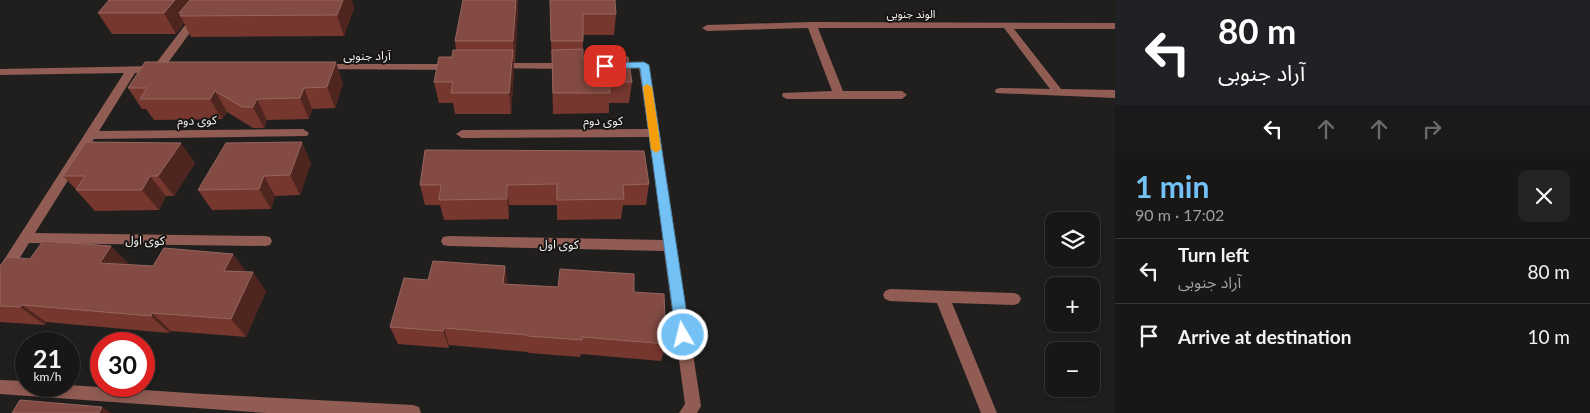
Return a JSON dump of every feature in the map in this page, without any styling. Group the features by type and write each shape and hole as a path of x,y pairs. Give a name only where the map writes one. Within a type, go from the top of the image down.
{"street":[{"path":"0,72 162,68 209,0"},
{"path":"812,25 839,95"},
{"name":"الوند جنوبی","path":"707,28 812,25 1115,26"},
{"path":"1007,26 1058,92"},
{"path":"604,66 644,65 670,246 690,409"},
{"name":"آراد جنوبی","path":"306,68 465,66"},
{"path":"485,66 575,66"},
{"path":"0,278 132,69"},
{"path":"1000,91 1115,94"},
{"path":"787,95 902,95"},
{"name":"کوی دوم","path":"91,135 303,133"},
{"name":"کوی دوم","path":"462,134 654,133"},
{"name":"کوی اول","path":"25,238 265,241"},
{"name":"کوی اول","path":"448,241 670,246"},
{"path":"890,295 1014,299"},
{"path":"942,297 989,413"},
{"path":"0,387 202,408 413,413"}],"building":[{"path":"109,0 175,0 164,13 98,13"},
{"path":"190,0 343,0 337,15 180,16 182,13 179,13"},
{"path":"463,0 516,0 513,41 455,41"},
{"path":"550,0 615,0 616,14 583,14 583,41 551,41"},
{"path":"583,49 583,57 628,57 632,82 609,82 610,93 553,93 552,50"},
{"path":"453,50 513,50 509,93 451,93 453,82 434,82 439,57 452,57"},
{"path":"145,62 336,62 327,87 304,88 300,98 257,99 253,107 242,107 215,91 210,99 140,99 147,88 128,88"},
{"path":"86,142 181,143 158,176 150,176 142,190 76,190 85,176 63,176"},
{"path":"302,142 290,175 264,176 259,189 198,190 226,143"},
{"path":"425,150 644,151 649,184 623,185 624,199 557,200 557,184 507,185 507,199 439,200 441,185 420,185"},
{"path":"43,241 111,246 100,263 153,266 164,248 233,254 224,271 253,272 231,319 152,313 151,316 22,305 20,307 0,306 0,266 7,257 30,259"},
{"path":"433,261 505,266 503,284 558,287 560,269 634,274 634,292 664,294 666,344 582,337 582,340 444,328 443,331 390,327 404,278 428,280"},
{"path":"20,400 102,407 99,413 12,413"}],"slow traffic":[{"path":"647,87 656,149"}],"route":[{"path":"605,66 644,65 683,335"}]}
